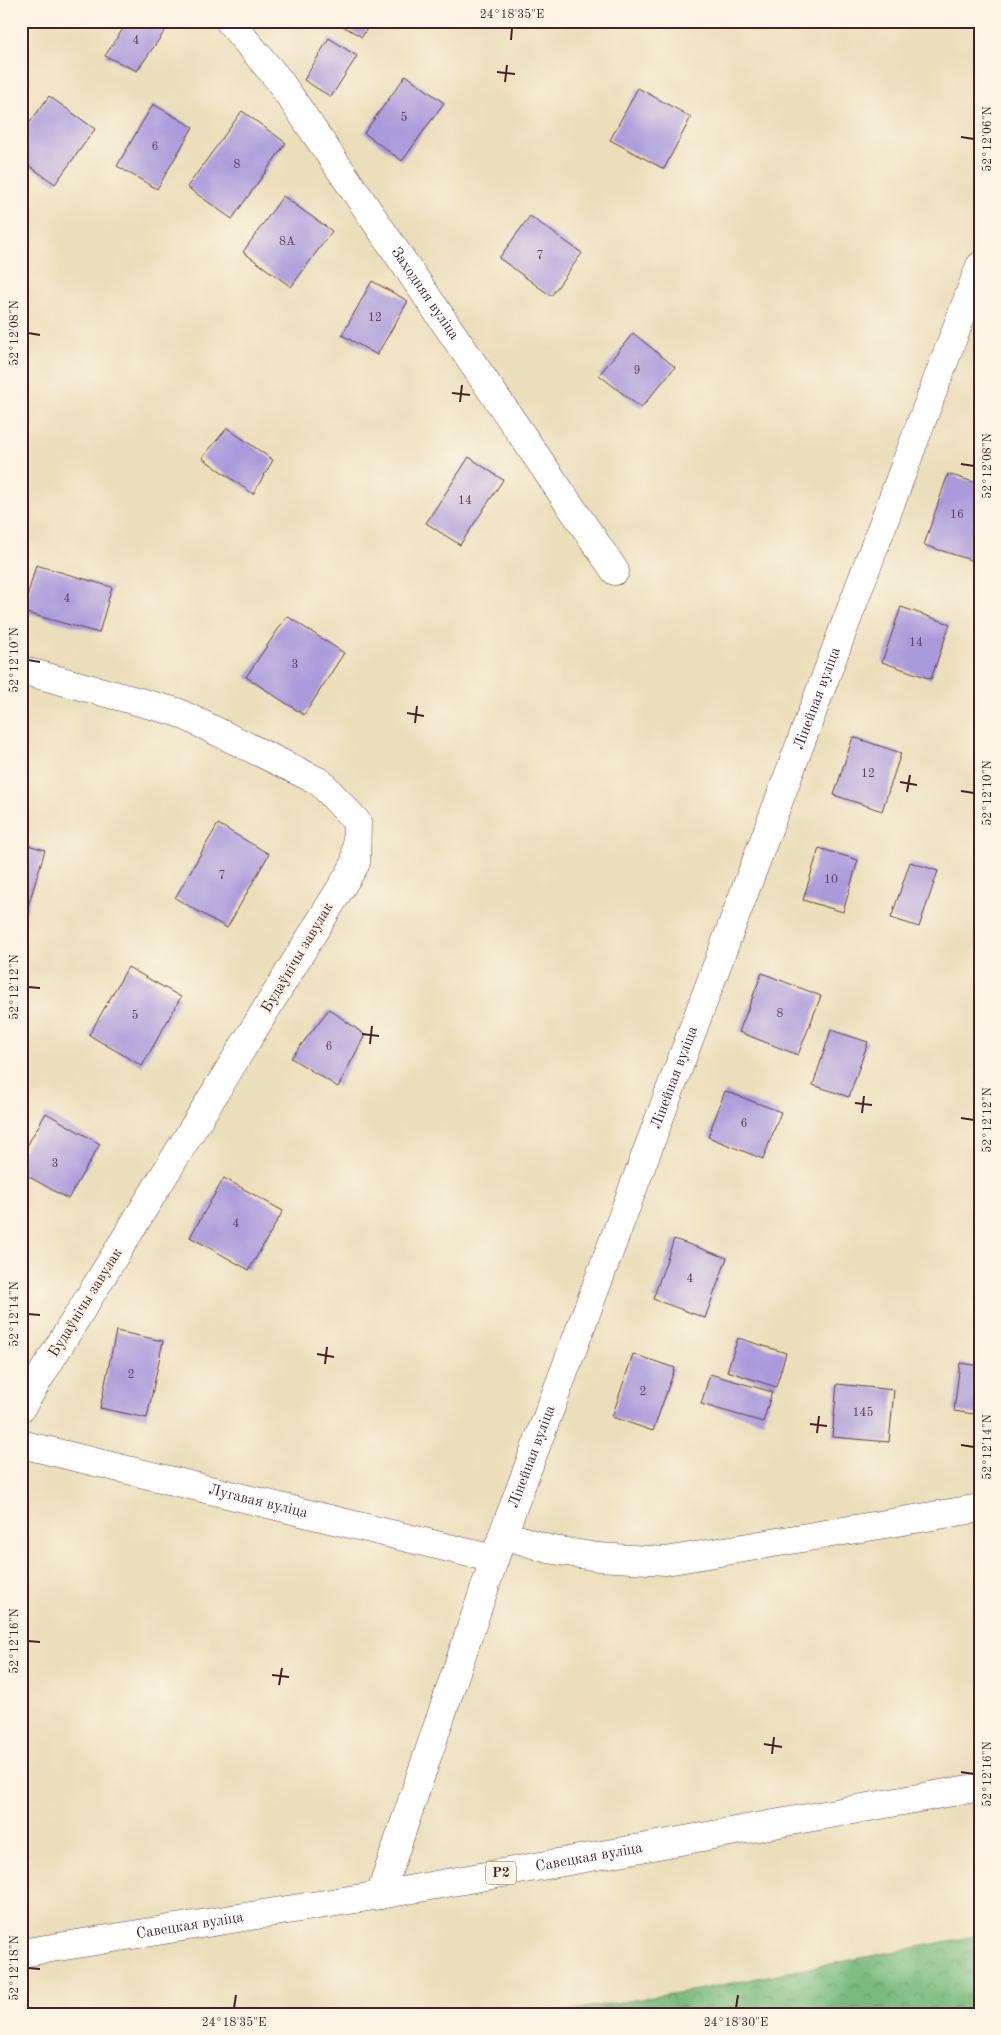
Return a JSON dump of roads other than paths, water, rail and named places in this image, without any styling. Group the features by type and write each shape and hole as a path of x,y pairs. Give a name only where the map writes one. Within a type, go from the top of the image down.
{"street":[{"name":"Заходняя вуліца","path":"229,21 278,79 615,571"},
{"name":"Лінейная вуліца","path":"380,1895 498,1546 980,266"},
{"name":"Будаўнічы завулак","path":"21,670 177,712 320,782 357,822 356,863 21,1408"},
{"name":"Лугавая вуліца","path":"21,1444 498,1546 548,1549 598,1557 666,1561 980,1508"},
{"name":"Савецкая вуліца","path":"21,1953 380,1895 980,1787"}]}
